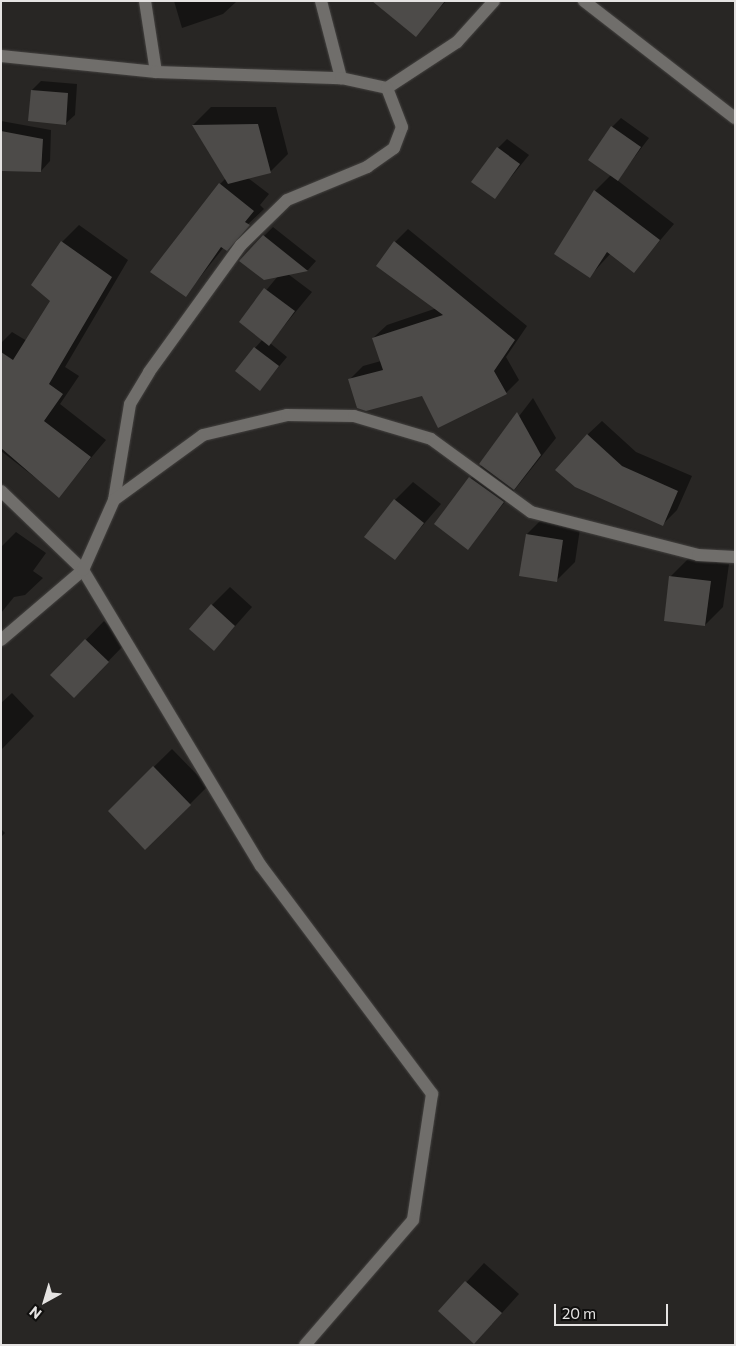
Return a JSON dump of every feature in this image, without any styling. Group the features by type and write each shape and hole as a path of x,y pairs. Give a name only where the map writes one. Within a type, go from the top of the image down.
{"street":[{"path":"144,1 156,72"},
{"path":"321,1 341,78"},
{"path":"1,56 156,72 341,78 387,88 457,42 494,1"},
{"path":"584,1 735,118"},
{"path":"1,640 83,570 114,500 130,404 148,372 242,245 288,200 367,167 394,148 402,127 387,88"},
{"path":"114,500 203,436 287,415 354,416 431,439 531,512 698,555 735,557"},
{"path":"1,491 83,570 262,866 432,1094 413,1220 304,1345"}],"building":[{"path":"372,1 445,1 416,37"},
{"path":"31,90 68,93 66,125 28,121"},
{"path":"258,124 271,173 228,184 192,125"},
{"path":"611,126 641,147 618,181 588,160"},
{"path":"1,131 43,139 41,172 1,171"},
{"path":"497,147 520,164 495,199 471,182"},
{"path":"219,183 254,211 245,222 250,225 227,251 221,247 186,297 150,272"},
{"path":"594,190 660,240 634,273 607,252 590,278 554,254"},
{"path":"263,235 308,271 264,280 239,261"},
{"path":"61,241 112,277 49,384 63,394 44,421 91,457 59,498 1,448 1,352 13,360 50,301 31,285"},
{"path":"394,241 515,340 494,371 507,394 438,428 422,396 366,411 357,408 348,379 383,370 372,338 443,315 376,266"},
{"path":"264,288 295,311 269,346 239,322"},
{"path":"254,347 279,366 260,391 235,371"},
{"path":"517,412 541,455 514,490 479,464"},
{"path":"587,434 622,466 678,491 663,526 575,487 555,470"},
{"path":"469,477 504,502 468,550 434,524"},
{"path":"394,499 424,523 395,560 364,537"},
{"path":"526,534 563,540 557,582 519,576"},
{"path":"669,576 711,581 705,626 664,621"},
{"path":"211,604 235,626 214,651 189,629"},
{"path":"85,639 109,662 74,698 50,675"},
{"path":"153,766 191,805 145,850 108,811"},
{"path":"465,1281 502,1313 474,1344 438,1311"}]}
